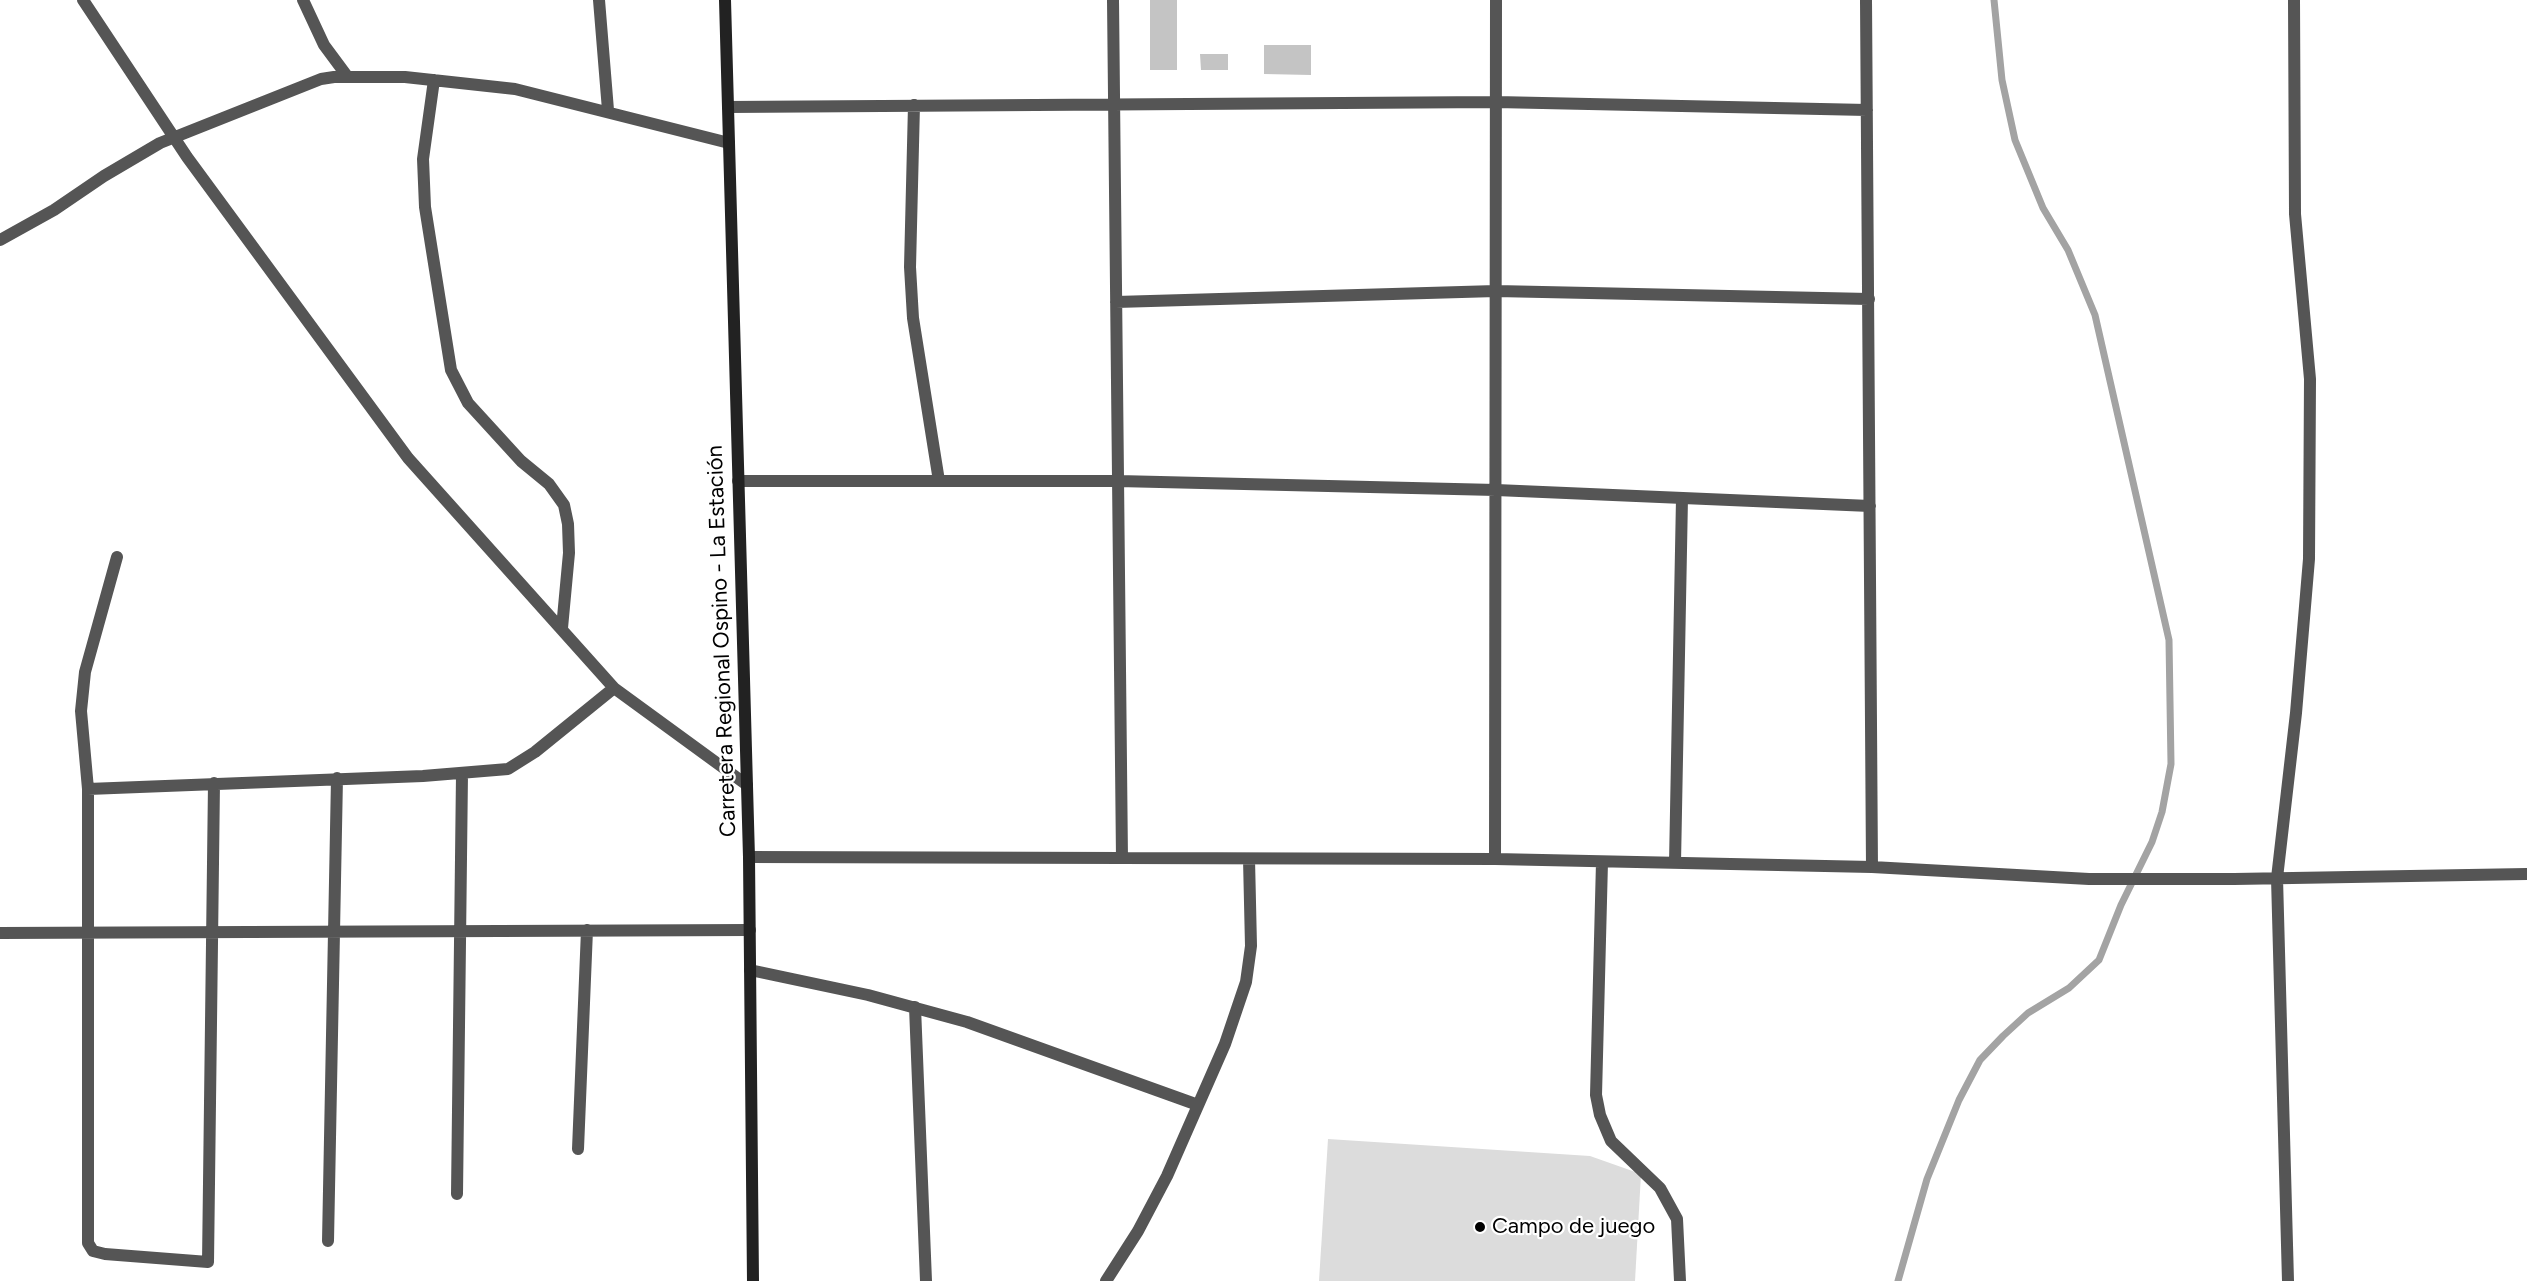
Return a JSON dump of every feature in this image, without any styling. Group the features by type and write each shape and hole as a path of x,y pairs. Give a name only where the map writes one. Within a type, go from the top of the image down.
{"main road":[{"name":"Carretera Regional Ospino - La Estación","path":"725,0 749,857 753,1281"}],"street":[{"path":"83,0 174,138 408,458 614,688 747,785"},
{"path":"303,0 324,45 347,76"},
{"path":"599,0 608,111"},
{"path":"1113,0 1122,858"},
{"path":"1495,859 1496,0"},
{"path":"1866,0 1872,867"},
{"path":"2288,1281 2277,879 2296,713 2309,559 2310,379 2295,213 2294,0"},
{"path":"0,240 54,210 104,176 174,138 321,79 347,76 434,80 515,89 729,143"},
{"path":"434,80 423,159 425,207 451,370 468,403 521,461 549,484 564,505 568,524 569,553 562,628"},
{"path":"728,107 1496,102 1868,110"},
{"path":"914,105 910,267 913,318 939,481"},
{"path":"1116,302 1496,291 1869,299"},
{"path":"738,481 1118,481 1496,490 1870,506"},
{"path":"1675,863 1682,498"},
{"path":"117,557 96,625 81,711 88,789 88,1243 93,1251 105,1254 208,1262 214,783"},
{"path":"88,789 500,771 519,764 614,688"},
{"path":"457,1194 462,774"},
{"path":"328,1241 338,778"},
{"path":"749,857 1495,859 1872,867 2089,879 2277,879 2527,874"},
{"path":"1106,1281 1138,1231 1198,1105 1224,1044 1246,982 1251,946 1250,859"},
{"path":"1602,862 1596,1095 1600,1115 1611,1141 1660,1188 1677,1220 1680,1281"},
{"path":"578,1149 587,930"},
{"path":"0,933 750,930"},
{"path":"750,970 915,1007 978,1026 1198,1105"},
{"path":"915,1007 926,1281"}],"shaded area":[{"name":"Campo de juego","path":"1328,1139 1590,1156 1641,1174 1635,1281 1319,1281"}],"building":[{"path":"1150,0 1177,0 1177,70 1150,70"},
{"path":"1264,45 1311,45 1311,75 1264,74"},
{"path":"1200,54 1228,54 1228,70 1201,70"}],"waterway":[{"path":"1898,1281 1927,1179 1959,1100 1980,1060 2028,1013 2069,988 2099,960 2121,905 2152,842 2162,812 2171,764 2169,640 2095,315 2068,250 2043,208 2015,140 2002,80 1994,0"}],"place":[{"name":"Campo de juego","path":"1480,1227"}]}
